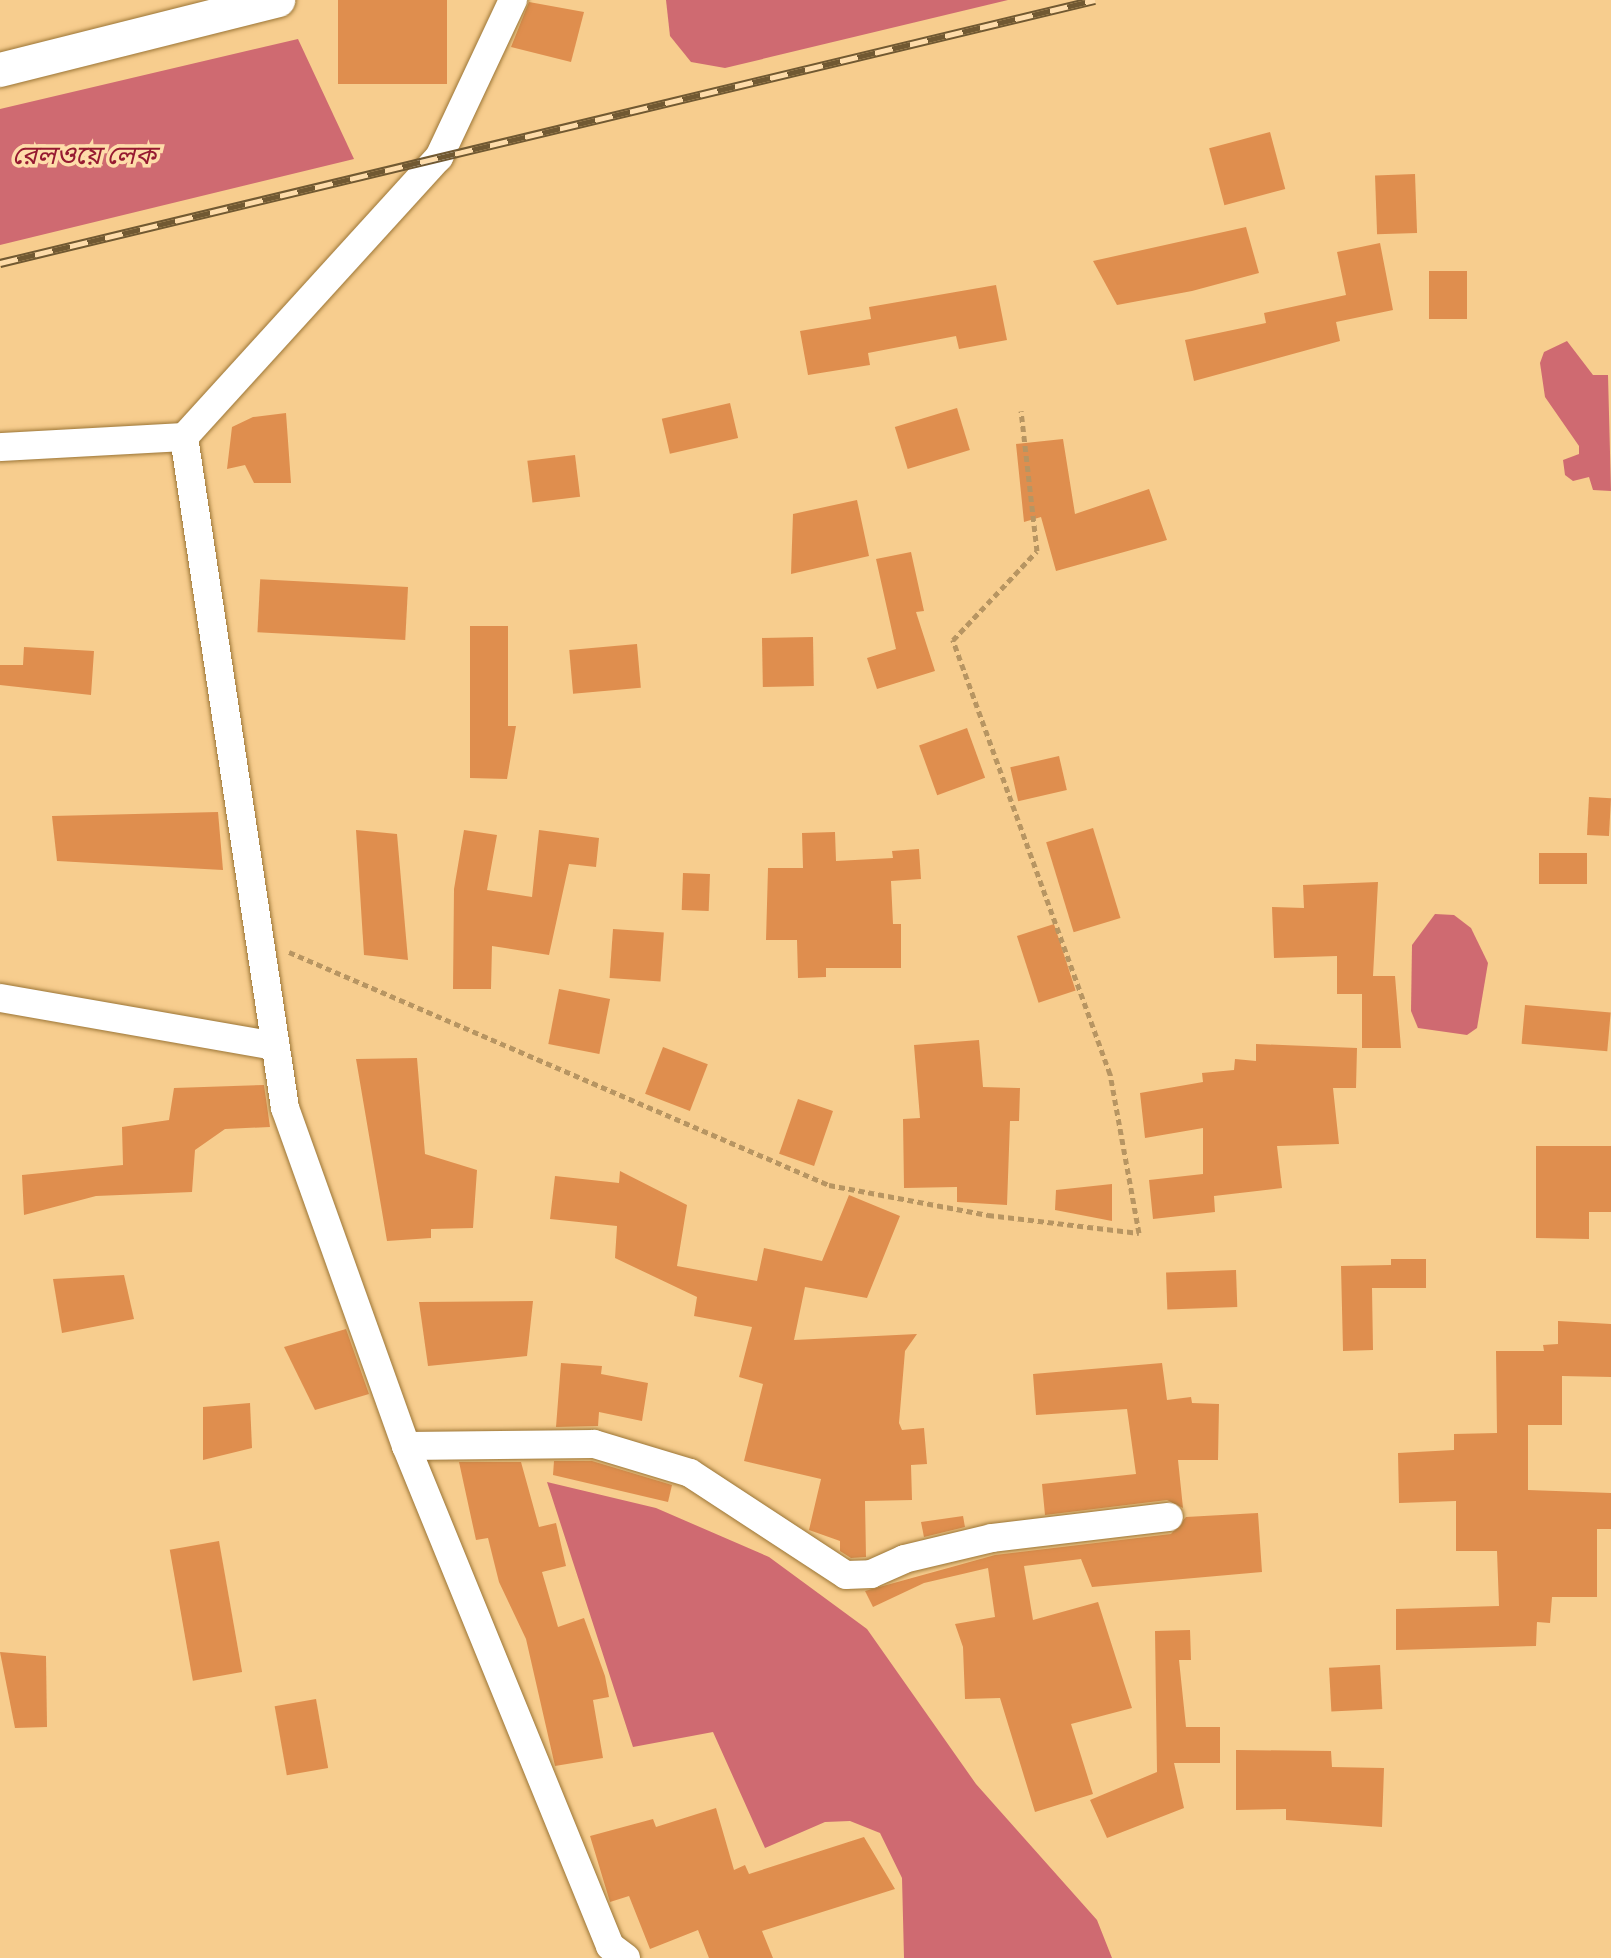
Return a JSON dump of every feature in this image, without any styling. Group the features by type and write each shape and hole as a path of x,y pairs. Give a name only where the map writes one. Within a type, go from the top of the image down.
{"street":[{"path":"0,70 278,0"},
{"path":"0,447 184,437 439,157 513,0"},
{"path":"184,437 285,1108 406,1446 610,1946 626,1958"},
{"path":"0,998 275,1046"},
{"path":"406,1446 594,1444 690,1473 846,1575 871,1574 904,1559 992,1538 1169,1517"}],"path":[{"path":"259,939 829,1185 988,1215 1139,1233 1110,1074 953,640 1037,551 1021,411"}],"water":[{"path":"666,0 1008,0 725,68 691,62 670,36"},
{"name":"রেলওয়ে লেক","path":"298,39 354,159 0,245 0,109"},
{"path":"1567,341 1593,375 1608,375 1611,491 1593,490 1589,477 1573,481 1565,475 1563,460 1579,454 1579,446 1545,397 1540,363 1544,352"},
{"path":"1435,914 1454,915 1471,928 1488,963 1477,1028 1467,1035 1418,1028 1411,1011 1412,945"},
{"path":"547,1482 656,1508 769,1557 867,1629 976,1784 1097,1920 1112,1958 904,1958 902,1878 880,1833 850,1821 825,1822 765,1848 713,1732 633,1747"}],"building":[{"path":"338,0 447,0 447,84 338,84"},
{"path":"529,2 584,12 571,62 511,47"},
{"path":"1270,132 1285,189 1224,205 1209,148"},
{"path":"1415,174 1417,233 1377,234 1375,175"},
{"path":"1246,227 1259,273 1192,291 1117,305 1093,261"},
{"path":"1380,243 1393,310 1336,322 1340,341 1194,381 1185,340 1266,323 1264,313 1346,295 1337,252"},
{"path":"1429,271 1467,271 1467,319 1429,319"},
{"path":"996,285 1007,340 959,349 956,336 868,353 870,365 808,375 800,331 871,319 869,307"},
{"path":"730,403 738,438 670,454 662,419"},
{"path":"957,408 970,450 908,469 895,427"},
{"path":"286,413 291,483 254,483 245,465 227,469 232,427 253,417"},
{"path":"1063,439 1075,514 1149,489 1167,540 1056,571 1041,517 1024,522 1016,444"},
{"path":"575,455 580,497 532,503 527,461"},
{"path":"857,500 869,556 791,574 793,514"},
{"path":"911,552 924,611 916,612 935,671 877,689 867,658 896,649 876,559"},
{"path":"260,579 408,587 405,640 257,632"},
{"path":"470,626 508,626 508,726 516,726 507,779 470,778"},
{"path":"813,637 814,686 763,687 762,638"},
{"path":"637,644 641,688 573,694 569,650"},
{"path":"24,647 94,651 91,695 0,685 0,665 23,665"},
{"path":"967,728 985,778 937,795 919,745"},
{"path":"1059,756 1067,790 1018,801 1010,767"},
{"path":"1589,797 1611,798 1609,836 1587,835"},
{"path":"218,812 223,870 57,861 52,816"},
{"path":"1093,828 1120,918 1074,932 1046,842"},
{"path":"356,830 397,834 408,960 364,955"},
{"path":"464,830 497,835 487,890 532,897 539,830 599,838 596,867 569,864 549,955 492,946 491,989 453,989 454,889"},
{"path":"835,832 836,861 893,858 892,851 919,849 921,879 891,881 893,924 901,924 901,968 826,968 826,977 798,978 797,940 766,940 768,868 803,868 802,833"},
{"path":"1539,853 1587,853 1587,884 1539,884"},
{"path":"683,873 710,874 709,911 682,910"},
{"path":"1378,882 1373,976 1395,976 1401,1048 1362,1048 1362,994 1337,994 1337,956 1274,958 1272,907 1304,908 1303,885"},
{"path":"1054,924 1076,991 1039,1003 1017,936"},
{"path":"613,929 664,933 660,981 610,978"},
{"path":"559,989 610,999 599,1054 548,1044"},
{"path":"1525,1005 1611,1012 1607,1051 1522,1044"},
{"path":"979,1040 983,1087 1020,1088 1019,1121 1010,1121 1007,1205 957,1202 957,1187 904,1188 903,1119 920,1118 914,1045"},
{"path":"1256,1044 1357,1048 1356,1088 1333,1088 1339,1144 1277,1146 1282,1188 1214,1196 1215,1212 1153,1219 1149,1180 1203,1174 1203,1128 1145,1138 1140,1093 1203,1082 1202,1073 1234,1070 1235,1059 1256,1061"},
{"path":"663,1047 708,1064 690,1111 645,1094"},
{"path":"417,1058 425,1154 477,1170 473,1228 431,1229 431,1238 387,1241 356,1059"},
{"path":"264,1085 270,1127 225,1129 195,1150 192,1192 96,1196 24,1215 22,1175 123,1165 122,1127 169,1120 174,1088"},
{"path":"798,1099 833,1111 814,1166 779,1154"},
{"path":"1536,1146 1611,1146 1611,1212 1589,1212 1589,1239 1536,1238"},
{"path":"620,1171 687,1205 677,1266 757,1281 764,1248 822,1261 849,1195 900,1216 867,1298 805,1287 794,1340 917,1334 905,1351 899,1423 902,1430 924,1428 927,1464 911,1465 912,1500 865,1501 866,1557 851,1558 840,1551 840,1541 809,1530 821,1479 744,1461 763,1384 739,1377 752,1327 694,1316 697,1297 615,1258 617,1226 550,1219 555,1176 619,1183"},
{"path":"1112,1184 1112,1221 1055,1210 1056,1190"},
{"path":"1391,1259 1426,1259 1426,1288 1372,1288 1373,1350 1343,1351 1341,1266 1391,1265"},
{"path":"1236,1270 1237,1307 1167,1309 1166,1272"},
{"path":"124,1275 134,1319 62,1333 53,1279"},
{"path":"533,1301 527,1356 428,1366 419,1302"},
{"path":"1558,1321 1611,1324 1611,1377 1562,1376 1562,1425 1528,1425 1528,1490 1611,1493 1611,1529 1597,1529 1597,1597 1552,1597 1550,1623 1537,1622 1536,1646 1396,1650 1396,1609 1499,1606 1497,1551 1456,1551 1456,1501 1399,1503 1398,1453 1454,1450 1454,1434 1497,1433 1496,1351 1544,1351 1543,1345 1558,1344"},
{"path":"346,1329 369,1394 315,1410 284,1347"},
{"path":"561,1363 602,1366 601,1374 648,1383 642,1421 599,1412 598,1426 556,1427"},
{"path":"1162,1363 1167,1400 1191,1397 1192,1403 1219,1404 1218,1460 1178,1460 1183,1508 1167,1500 1045,1515 1042,1484 1136,1474 1127,1409 1036,1415 1033,1374"},
{"path":"250,1403 252,1448 203,1460 203,1407"},
{"path":"554,1461 592,1461 672,1485 668,1502 553,1475"},
{"path":"459,1462 521,1462 539,1527 556,1523 566,1566 542,1572 558,1627 584,1618 605,1676 609,1697 593,1700 603,1758 555,1766 526,1639 499,1582 488,1538 476,1540"},
{"path":"1258,1513 1262,1572 1092,1587 1081,1559 1024,1566 1033,1620 1098,1602 1132,1708 1071,1724 1093,1794 1035,1812 1000,1698 965,1699 963,1647 955,1624 995,1617 988,1568 924,1583 873,1607 865,1591 995,1555 1171,1534 1186,1517"},
{"path":"963,1516 965,1527 924,1537 921,1522"},
{"path":"219,1541 242,1672 193,1681 170,1550"},
{"path":"1190,1630 1191,1660 1179,1660 1186,1727 1220,1727 1220,1763 1174,1763 1184,1808 1107,1838 1090,1800 1157,1772 1155,1631"},
{"path":"0,1652 46,1656 47,1727 15,1728"},
{"path":"1380,1665 1382,1709 1331,1712 1329,1668"},
{"path":"316,1699 328,1768 287,1775 275,1706"},
{"path":"1236,1750 1331,1751 1332,1767 1384,1768 1382,1827 1286,1820 1286,1809 1236,1810"},
{"path":"716,1808 734,1870 745,1865 749,1874 864,1837 895,1889 762,1931 773,1958 709,1958 698,1930 650,1949 629,1896 610,1902 590,1836 653,1819 656,1827"}],"railway":[{"path":"0,263 1095,0"}]}
